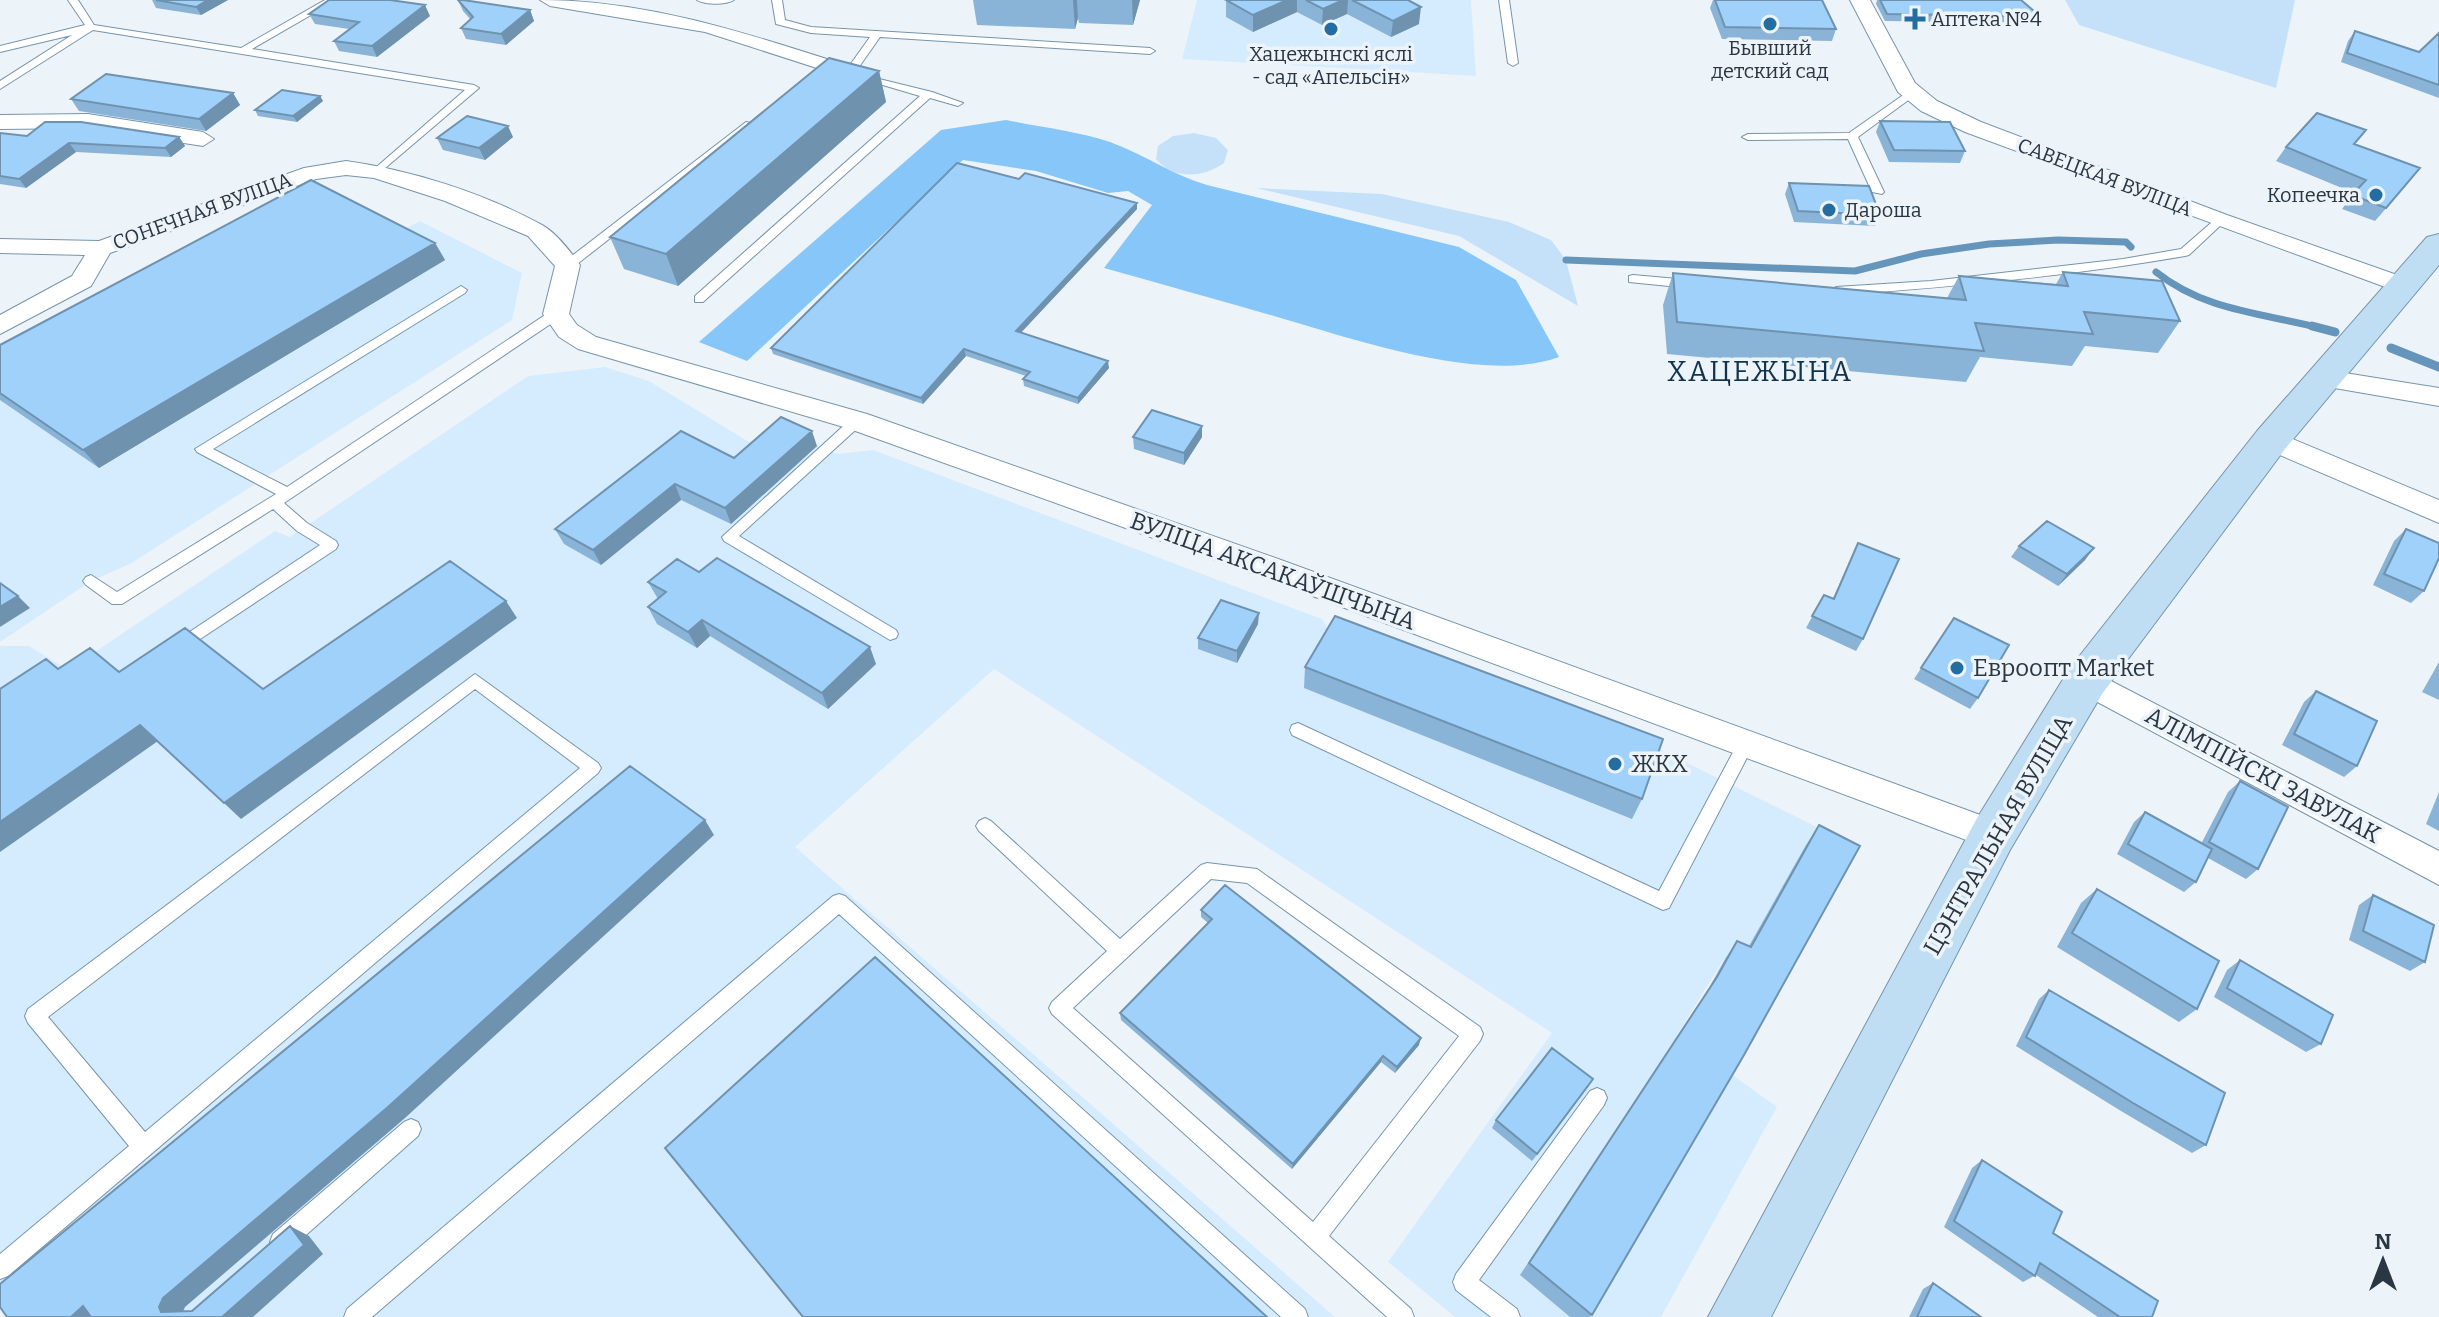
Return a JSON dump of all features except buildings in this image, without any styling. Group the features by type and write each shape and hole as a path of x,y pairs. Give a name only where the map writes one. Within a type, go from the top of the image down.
{"street":[{"path":"550,0 709,27 819,70"},
{"name":"САВЕЦКАЯ ВУЛІЦА","path":"1860,0 1906,87 1929,106 1973,127 2405,286"},
{"path":"0,122 88,121 203,139"},
{"name":"СОНЕЧНАЯ ВУЛІЦА","path":"0,246 101,248 312,173 346,168 377,172 453,196 536,231 568,265"},
{"name":"ЦЭНТРАЛЬНАЯ ВУЛІЦА","path":"1738,1317 1993,835 2086,681 2271,440 2439,244"},
{"path":"0,326 82,281 101,248"},
{"path":"556,314 568,265"},
{"name":"ВУЛІЦА АКСАКАЎШЧЫНА","path":"556,314 568,331 587,343 857,421 1270,568 1745,746 1993,835"},
{"path":"2326,379 2439,397"},
{"path":"2271,440 2439,512"},
{"name":"АЛІМПІЙСКІ ЗАВУЛАК","path":"2086,681 2439,869"}],"lane":[{"path":"73,0 91,27"},
{"path":"245,49 332,0"},
{"path":"702,0 729,0"},
{"path":"764,0 777,1 780,22 811,30 1150,51"},
{"path":"1504,0 1513,63"},
{"path":"0,86 91,27"},
{"path":"0,49 91,27 245,49 474,88 377,172"},
{"path":"850,72 877,34"},
{"path":"819,70 850,72 958,103"},
{"path":"1748,137 1852,136 1913,93"},
{"path":"699,299 928,94"},
{"path":"568,265 764,113"},
{"path":"1852,136 1878,192"},
{"path":"1817,292 1931,285 2123,263 2185,252 2219,220"},
{"path":"1633,279 1710,286"},
{"path":"165,656 331,545 302,527 279,497 202,449 461,290"},
{"path":"91,581 117,600 556,314"},
{"path":"857,421 729,537 890,634"},
{"path":"0,1268 592,768 475,680 35,1016 143,1146"},
{"path":"1298,730 1663,902 1745,746"},
{"path":"985,826 1120,951"},
{"path":"1315,1237 1473,1034 1251,875 1207,871 1059,1008 1403,1317"},
{"path":"355,1317 839,902 1297,1317"},
{"path":"1509,1317 1464,1282 1597,1098"},
{"path":"267,1254 411,1129"}],"shaded area":[{"name":"Хацежынскі яслі - сад «Апельсін»","path":"1197,0 1471,0 1476,76 1182,59"},
{"path":"2065,0 2295,0 2276,88 2079,25"},
{"path":"1006,120 1110,142 1207,185 1459,247 1516,280 1559,357 1528,364 1493,366 1416,355 1104,268 1152,205 1128,191 1108,193 1036,171 963,160 747,361 699,342 941,130"},
{"path":"1194,133 1216,138 1228,150 1224,163 1207,172 1189,174 1171,171 1156,159 1158,146 1173,136"},
{"path":"1256,188 1382,194 1509,222 1551,240 1566,260 1578,306 1459,236"},
{"path":"420,221 522,273 512,320 130,564 91,581 0,642 0,362 401,231"},
{"path":"605,367 649,381 764,451 786,431 837,454 873,450 1322,619 1333,637 1659,749 1849,843 1739,966 1724,959 1677,1035 1777,1107 1661,1317 1455,1317 1388,1262 1552,1033 994,669 795,847 1335,1317 14,1317 0,1297 0,646 29,646 68,670 275,531 290,537 528,376"}],"waterway":[{"path":"1566,260 1855,271 1921,254 1989,244 2058,240 2126,242 2131,247"},
{"path":"2156,272 2175,285 2214,303 2318,328"},
{"path":"2312,326 2318,328"},
{"path":"2318,328 2335,332"},
{"path":"2391,348 2439,367"}],"place":[{"name":"Аптека №4","path":"1915,19"},
{"name":"Бывший детский сад","path":"1770,24"},
{"name":"Хацежынскі яслі - сад «Апельсін»","path":"1331,29"},
{"name":"Копеечка","path":"2376,195"},
{"name":"Дароша","path":"1829,210"},
{"name":"Евроопт Market","path":"1957,668"},
{"name":"ЖКХ","path":"1615,764"}],"district":[{"name":"ХАЦЕЖЫНА","path":"1760,371"}]}
